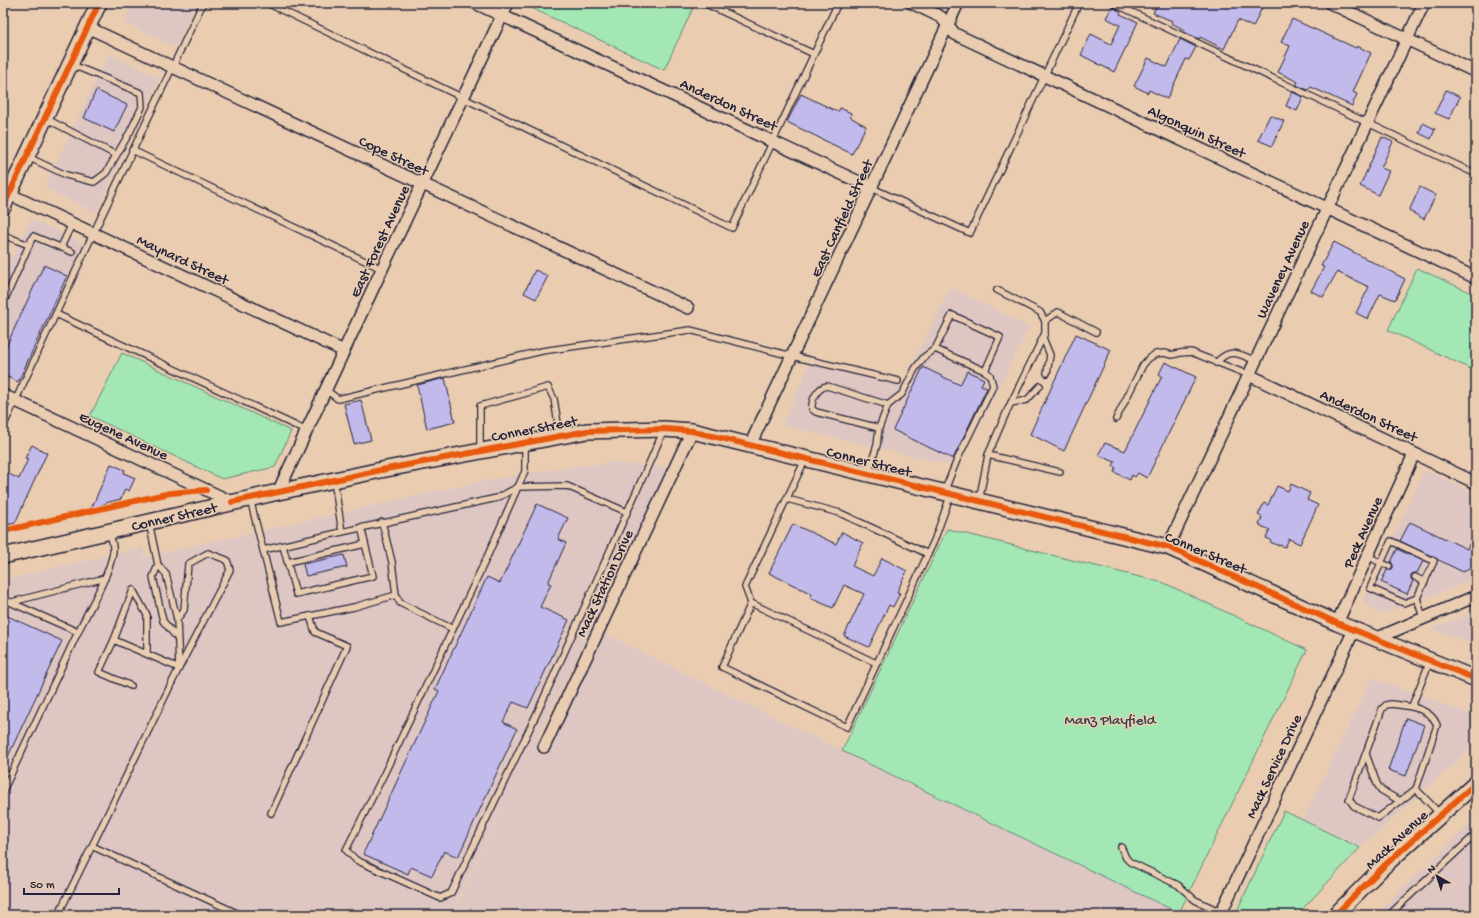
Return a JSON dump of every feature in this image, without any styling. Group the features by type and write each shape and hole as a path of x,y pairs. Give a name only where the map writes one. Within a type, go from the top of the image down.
{"main road":[{"path":"6,201 99,3"},
{"name":"Conner Street","path":"3,556 250,498 525,442 587,431 664,428 692,431 1168,547 1337,623 1476,680"},
{"name":"Mack Avenue","path":"1335,915 1385,865 1476,783"}],"street":[{"name":"Anderdon Street","path":"475,3 872,188"},
{"name":"East Forest Avenue","path":"278,492 508,3"},
{"name":"Algonquin Street","path":"912,3 941,17 955,34 1476,278"},
{"name":"East Canfield Street","path":"750,445 958,3"},
{"path":"1330,3 1476,72"},
{"name":"Waveney Avenue","path":"1168,547 1424,3"},
{"name":"Cope Street","path":"87,28 688,308"},
{"name":"Maynard Street","path":"6,201 72,224 344,351"},
{"name":"Anderdon Street","path":"1249,375 1476,483"},
{"name":"Eugene Avenue","path":"3,395 232,502"},
{"name":"Mack Station Drive","path":"544,747 692,431"},
{"name":"Peck Avenue","path":"1337,623 1414,454"},
{"path":"1375,638 1475,599"},
{"name":"Mack Service Drive","path":"1221,914 1354,630"}],"lane":[{"path":"3,428 132,150 203,3"},
{"path":"267,3 732,228 838,3"},
{"path":"704,3 814,54"},
{"path":"1044,76 1079,3"},
{"path":"1113,3 1367,124 1476,174"},
{"path":"27,156 66,175 94,182 106,173 142,106 141,93 70,64"},
{"name":"Anderdon Street","path":"872,188 970,233 1044,76"},
{"path":"44,118 116,155"},
{"path":"132,150 382,269"},
{"path":"61,247 72,224"},
{"path":"3,235 29,245"},
{"path":"3,304 33,236 72,252"},
{"path":"979,501 988,455 1045,333 1045,321 1040,312 997,290"},
{"path":"1045,321 1058,312 1096,332"},
{"path":"56,314 307,431"},
{"path":"868,474 877,444 879,428 888,405 902,394 915,369 924,357 935,349 952,315 1000,337 985,370"},
{"path":"326,390 338,399 542,351 690,330 898,381"},
{"path":"1043,338 1050,355 1047,373"},
{"path":"751,603 722,667 846,727 934,541 957,460 993,386 990,375 985,370 935,349"},
{"path":"1116,419 1142,365 1156,354 1172,355 1191,352 1249,375"},
{"path":"1216,362 1228,352 1256,360"},
{"path":"879,428 816,412 812,409 812,405 818,389 822,386 827,386 888,405"},
{"path":"1011,404 1027,400 1040,386"},
{"path":"480,451 480,406 548,387 554,400 560,436"},
{"path":"525,442 525,471 518,487 487,557 384,774 346,850 356,860 440,898 451,893 538,710 664,428"},
{"path":"988,455 1060,472"},
{"path":"806,459 745,587 751,603 876,663"},
{"path":"334,480 342,532"},
{"path":"263,550 382,522 497,498 518,487 567,486 627,512"},
{"path":"250,498 281,622 354,607 396,595"},
{"path":"786,499 840,513 928,554"},
{"path":"148,522 158,565 166,574 177,619 179,668"},
{"path":"382,522 392,562 396,595 400,603 452,629"},
{"path":"283,546 296,594 373,576 361,527"},
{"path":"3,791 105,578 113,554 109,531"},
{"path":"1391,541 1434,561 1417,598 1404,603 1370,588 1381,563 1391,541"},
{"path":"288,562 365,544"},
{"path":"58,915 179,668 230,570 227,560 208,553 188,564 184,610 177,619"},
{"path":"1368,556 1389,566"},
{"path":"158,565 153,577 163,621 177,638"},
{"path":"1415,577 1425,582"},
{"path":"11,602 105,578"},
{"path":"131,686 99,672 114,640 133,590 147,615 147,654"},
{"path":"1417,598 1423,618"},
{"path":"3,599 78,632"},
{"path":"271,813 347,646 315,632 310,616"},
{"path":"114,640 179,668"},
{"path":"1412,706 1430,661"},
{"path":"1391,704 1412,706 1431,715 1437,725 1416,789 1378,818 1354,806 1349,799 1382,709 1386,705 1391,704"},
{"path":"1366,754 1377,784 1381,790 1400,801"},
{"path":"1416,789 1441,815"},
{"path":"1390,915 1476,834"},
{"path":"92,846 241,915"},
{"path":"1121,847 1126,858 1130,862 1178,885 1195,900 1221,914"}],"shaded area":[{"path":"133,3 197,3 176,47 124,23"},
{"path":"109,54 160,78 96,213 44,188"},
{"path":"31,219 85,244 20,382 3,374 3,277"},
{"path":"951,287 1030,327 958,467 782,425 810,363 901,386"},
{"path":"614,462 674,469 601,624 595,622 537,740 550,746 602,632 842,751 1179,913 1178,915 452,915 509,796 450,915 3,915 3,580 143,547 144,557 478,482 542,471"},
{"path":"1424,470 1476,494 1476,579 1383,614 1362,604"},
{"path":"1476,611 1476,645 1432,629"},
{"path":"1372,678 1476,716 1476,744 1360,848 1303,820"},
{"path":"1476,819 1476,915 1376,915 1396,894"}],"green space":[{"path":"686,3 694,6 664,70 523,4"},
{"path":"1417,268 1476,295 1476,359 1471,369 1388,330"},
{"path":"122,353 291,431 275,467 222,479 90,416"},
{"name":"Manz Playfield","path":"947,529 1164,583 1307,650 1179,913 842,751"},
{"path":"1284,811 1360,848 1297,915 1235,915"}],"building":[{"path":"1158,3 1264,3 1253,27 1238,20 1224,49 1200,37 1199,39 1184,32 1185,30 1171,23 1172,21 1153,13"},
{"path":"1112,7 1121,12 1120,14 1138,22 1114,72 1081,55 1091,34 1111,44 1120,25 1106,18"},
{"path":"1292,19 1356,48 1357,46 1371,53 1353,92 1357,94 1352,106 1311,87 1308,90 1296,85 1298,82 1278,72 1290,46 1281,42"},
{"path":"1180,39 1196,47 1189,60 1186,59 1167,99 1149,90 1148,93 1134,86 1148,58 1167,67"},
{"path":"96,90 127,105 114,132 84,118"},
{"path":"1446,90 1460,97 1449,119 1435,113"},
{"path":"1292,92 1303,97 1297,111 1286,106"},
{"path":"801,94 838,112 840,108 851,113 850,117 866,126 852,154 787,122"},
{"path":"1270,115 1284,121 1272,146 1258,140"},
{"path":"1423,123 1435,129 1431,139 1419,133"},
{"path":"1382,137 1393,142 1381,168 1389,171 1378,195 1360,186"},
{"path":"1420,187 1436,195 1424,219 1409,211"},
{"path":"1334,242 1405,279 1395,300 1380,294 1368,319 1356,313 1369,287 1337,272 1323,297 1311,291 1324,267 1321,266"},
{"path":"44,265 67,276 18,382 3,375 3,353"},
{"path":"535,270 548,276 536,299 524,293"},
{"path":"1076,334 1111,350 1064,451 1030,434"},
{"path":"1165,362 1196,377 1147,478 1138,473 1135,477 1132,475 1130,480 1114,472 1116,468 1113,466 1115,462 1098,455 1105,443 1125,451 1162,376 1159,374"},
{"path":"923,367 960,385 967,371 984,379 981,385 987,388 953,459 893,430"},
{"path":"445,378 455,422 427,429 417,385"},
{"path":"361,400 371,440 354,444 344,404"},
{"path":"32,445 47,453 15,523 3,526 3,471 19,479 28,459 25,458"},
{"path":"111,464 125,470 124,473 135,478 129,491 125,489 121,499 91,509"},
{"path":"1291,484 1310,493 1307,500 1318,505 1300,544 1289,539 1285,547 1270,542 1271,540 1266,538 1270,530 1259,525 1262,517 1258,515 1264,503 1268,505 1277,486 1288,491"},
{"path":"537,504 568,518 558,539 566,543 548,583 551,584 540,607 569,620 528,708 513,702 503,722 517,729 458,857 444,851 432,876 411,867 408,874 363,854 439,691 435,689 487,577 500,583"},
{"path":"1410,522 1467,549 1476,530 1476,566 1463,572 1400,541"},
{"path":"793,524 836,544 842,532 863,543 852,566 873,576 882,558 907,571 897,592 900,593 893,607 889,605 869,647 844,636 864,594 844,585 833,608 810,598 812,594 769,573"},
{"path":"1397,549 1423,561 1417,573 1413,573 1411,575 1411,579 1413,581 1407,594 1381,582 1387,570 1393,568 1391,562"},
{"path":"344,555 347,567 306,576 303,564"},
{"path":"3,614 62,641 3,767"},
{"path":"1406,718 1424,725 1406,776 1388,770"}],"cycle path":[{"path":"3,207 99,3"},
{"path":"232,502 381,470 587,431 664,429 692,431 1168,547 1337,623 1476,679"},
{"path":"3,531 170,493 206,490"},
{"path":"1335,915 1385,865 1476,783"}]}
